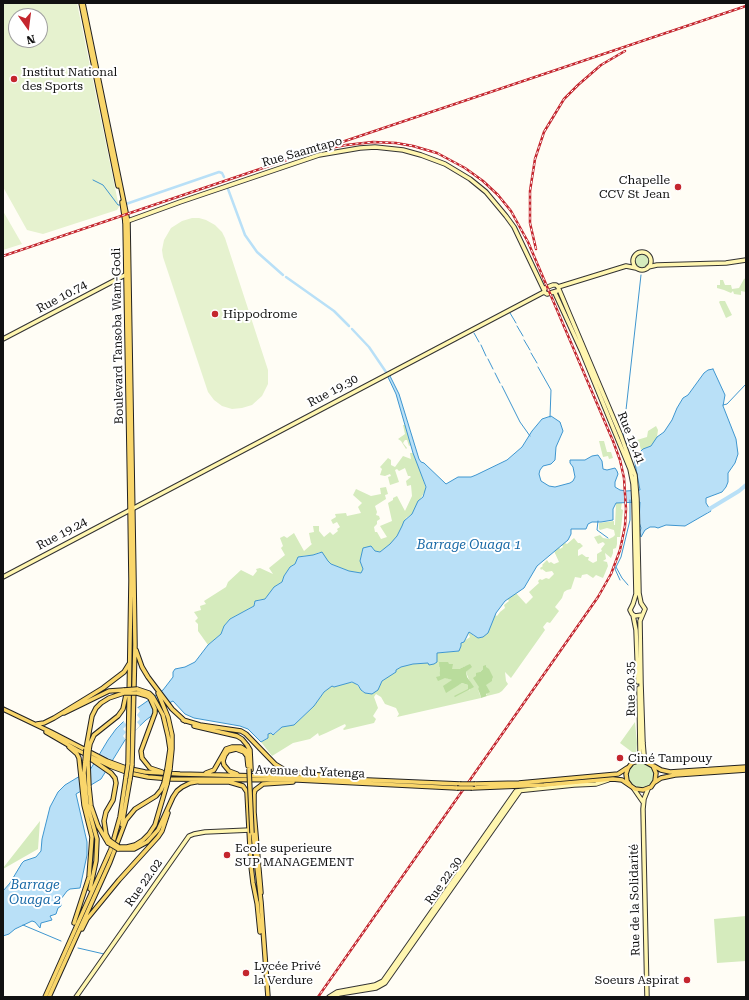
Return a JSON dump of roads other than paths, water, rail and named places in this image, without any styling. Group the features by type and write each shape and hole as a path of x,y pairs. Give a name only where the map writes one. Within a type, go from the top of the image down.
{"main road":[{"name":"Boulevard Tansoba Wam-Godi","path":"82,3 127,222 135,645 133,735 130,764"},
{"name":"Boulevard Tansoba Wam-Godi","path":"130,679 132,508"},
{"path":"135,645 142,667 166,705 183,720 197,727 237,736 247,745 251,761 250,769"},
{"path":"54,718 115,679 124,672 130,661"},
{"path":"86,901 106,861 115,837 128,778 130,764 130,679"},
{"path":"88,749 94,735 118,716 123,709 130,679"},
{"path":"36,724 42,724 109,691 137,691 152,697 166,723 170,749 169,769"},
{"path":"49,997 93,879 97,846 96,833 87,804 84,773 92,716 96,708 101,703 124,691"},
{"path":"152,697 155,713 141,751 142,758 150,768 173,774"},
{"path":"119,848 135,845 143,840 149,834 157,818 169,769 172,749 172,735 166,705"},
{"name":"Avenue du Yatenga","path":"3,711 36,724 109,766 129,773 148,777 170,779 298,780 459,786 618,774 630,766"},
{"name":"Avenue du Yatenga","path":"3,711 35,726 62,742 96,759"},
{"path":"183,720 192,723 241,731 246,734 275,764 285,770 297,773 334,775 360,780"},
{"path":"62,742 77,754 84,773 84,805 92,837 89,877 63,961"},
{"path":"200,774 214,770 226,749 232,747 241,747 247,751 251,761"},
{"path":"246,775 229,771 224,765 224,755 232,749 240,749 247,756 250,769 257,882 267,997"},
{"path":"96,759 109,766 116,783 113,800 106,812 104,821 108,842"},
{"path":"708,771 670,772 661,770 643,760 630,766 626,776 630,785 634,788 642,790 648,789 661,778 668,776 746,768"},
{"path":"649,763 656,772 654,783"},
{"name":"Avenue du Yatenga","path":"109,766 145,772 173,774 246,775 360,780 472,788 544,785 609,779 622,780 630,785"},
{"path":"119,838 127,802 128,778"},
{"path":"85,789 98,826 108,842 119,848 134,849 140,847 158,830 173,797 182,787 190,783 216,779 244,786 248,792 253,883 259,903"},
{"path":"259,903 261,883 254,800 255,790 263,784 289,783 298,780"},
{"path":"190,783 232,782"},
{"path":"45,997 110,862 126,820 136,809 156,796 165,783"},
{"path":"63,961 87,919 119,880 158,837 173,797"}],"street":[{"name":"Rue Saamtapo","path":"127,222 319,155 360,148 403,150 444,164 470,179 486,192 514,227 544,291"},
{"path":"626,266 637,253 641,252 646,253 657,265"},
{"path":"633,257 633,263 636,268"},
{"path":"648,267 651,262 650,257"},
{"path":"557,290 556,285 553,285 545,288 544,291 546,294 626,266 643,270 657,265 720,263 746,260"},
{"name":"Rue 10.74","path":"3,339 128,273"},
{"name":"Rue 19.41","path":"557,290 626,458 631,474 635,490 639,589 641,603"},
{"name":"Rue 19.30","path":"132,508 544,291"},
{"name":"Rue 19.41","path":"633,604 636,594 636,503"},
{"name":"Rue 19.24","path":"3,576 132,508"},
{"path":"637,602 641,603 645,609 642,615 638,617 633,615 630,610 633,604 637,602"},
{"name":"Rue 20.35","path":"633,615 637,637 640,752 636,762"},
{"name":"Rue 20.35","path":"642,615 640,630 643,743 645,757 649,763"},
{"name":"Rue 22.30","path":"384,982 518,791 596,784 609,779"},
{"name":"Rue de la Solidarité","path":"634,788 639,794 643,803"},
{"name":"Rue de la Solidarité","path":"647,997 643,803 648,789"},
{"name":"Rue 22.02","path":"76,997 189,836 205,832 256,830"},
{"path":"329,997 337,992 384,982"},
{"path":"334,997 339,994 376,988 384,982"}],"water":[{"name":"Barrage Ouaga 1","path":"713,369 725,395 723,406 736,439 738,454 735,463 728,473 728,482 726,487 722,492 706,498 706,503 711,511 685,526 666,525 658,528 650,527 645,530 641,537 639,522 640,502 616,503 613,509 613,520 592,522 588,524 586,529 571,529 571,534 568,540 537,566 524,588 505,601 496,613 488,633 483,637 478,638 469,632 464,642 461,643 459,651 437,653 437,662 434,664 413,664 401,667 382,681 378,690 372,694 365,693 358,685 352,682 334,687 332,686 324,692 314,706 294,725 282,727 273,735 271,733 268,734 268,738 261,742 248,729 240,726 194,718 185,714 173,701 169,703 146,720 125,740 101,779 76,794 87,842 87,855 80,888 70,889 67,891 61,899 61,906 58,908 56,914 50,916 52,920 41,923 40,928 35,922 32,921 3,936 3,891 10,883 22,863 36,857 41,851 42,839 50,807 58,792 65,785 90,770 116,729 136,709 163,690 173,677 173,672 175,669 185,667 195,662 208,645 221,634 224,626 230,619 254,606 255,601 265,599 274,587 282,582 284,576 290,567 295,564 298,557 322,552 331,564 349,571 361,573 363,569 360,561 363,548 371,546 375,551 380,552 397,536 404,521 412,514 418,501 423,497 426,487 413,453 396,394 387,375 389,374 399,394 419,459 446,484 458,477 471,477 507,460 522,447 542,419 551,416 560,422 563,431 556,447 555,460 551,464 543,466 540,470 539,474 541,481 549,486 555,487 570,483 575,477 570,460 585,460 592,456 598,455 602,461 603,469 607,470 615,468 617,471 618,474 615,487 626,491 640,490 634,458 643,449 651,446 657,437 664,432 683,398 688,395 704,373"}],"waterway":[{"path":"126,204 219,172 222,173 224,177"},
{"path":"93,180 103,185 118,205 121,205"},
{"path":"228,189 245,235 257,252 283,275"},
{"path":"623,437 641,275"},
{"path":"286,277 334,311 349,326"},
{"path":"510,313 516,323"},
{"path":"517,326 523,336"},
{"path":"352,329 369,347 386,372"},
{"path":"474,333 479,342"},
{"path":"524,340 530,350"},
{"path":"481,345 486,356"},
{"path":"531,353 537,363"},
{"path":"488,359 493,369"},
{"path":"538,367 551,390 550,417"},
{"path":"495,373 500,383"},
{"path":"723,405 727,404 746,384"},
{"path":"502,386 520,422 530,436"},
{"path":"624,440 636,457"},
{"path":"706,511 739,491 746,485"},
{"path":"620,580 615,569 621,557 630,520 630,500"},
{"path":"598,521 597,530 608,538"},
{"path":"616,567 628,585"},
{"path":"642,653 642,660"},
{"path":"23,925 61,941"},
{"path":"78,948 104,954"}],"railway":[{"path":"342,142 746,6"},
{"path":"536,249 530,223 530,191 535,159 544,132 564,99 601,65 625,51"},
{"path":"314,151 373,142 396,143 413,146 437,153 465,168 483,181 498,195 511,211 528,242 613,441 620,460 624,478 626,509 625,526 620,550 611,574 598,597 318,997"},
{"path":"3,256 319,149"}],"place":[{"name":"Institut National des Sports","path":"14,79"},
{"name":"Chapelle CCV St Jean","path":"678,187"},
{"name":"Hippodrome","path":"215,314"},
{"name":"Ciné Tampouy","path":"620,758"},
{"name":"Ecole superieure SUP MANAGEMENT","path":"227,855"},
{"name":"Lycée Privé la Verdure","path":"246,973"},
{"name":"Soeurs Aspirat","path":"687,980"}],"water label":[{"name":"Barrage Ouaga 2","path":"35,892"}]}
